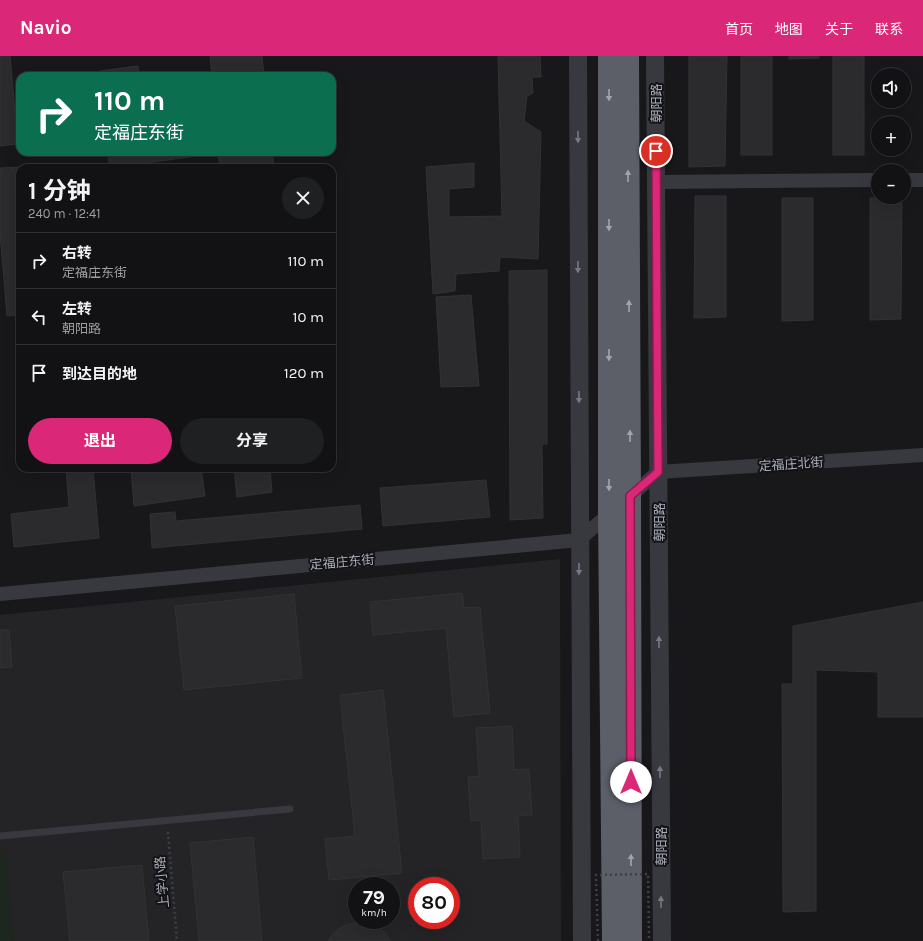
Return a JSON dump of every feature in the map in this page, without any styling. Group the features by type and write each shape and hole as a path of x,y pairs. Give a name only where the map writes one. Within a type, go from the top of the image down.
{"highway":[{"path":"608,56 609,514 613,941"},
{"path":"628,56 631,941"}],"street":[{"path":"578,56 582,941"},
{"name":"朝阳路","path":"655,56 662,941"},
{"path":"656,182 871,180"},
{"path":"911,180 923,180"},
{"name":"定福庄北街","path":"658,472 923,455"},
{"path":"579,540 658,472"},
{"name":"定福庄东街","path":"0,594 579,540"}],"lane":[{"path":"0,836 290,809"}],"path":[{"name":"上学小路","path":"167,820 177,941"},
{"path":"598,941 596,875 648,874 649,941"}],"shaded area":[{"path":"560,559 561,941 0,941 0,615"},
{"path":"6,851 14,941 0,941 0,852"}],"building":[{"path":"0,56 10,56 16,122 16,144 0,146"},
{"path":"210,56 262,56 264,72 212,72"},
{"path":"498,56 540,56 541,77 532,77 533,93 527,96 524,121 541,132 538,259 500,257 499,271 456,274 455,291 433,294 426,167 474,163 474,187 449,189 449,217 502,216"},
{"path":"689,56 727,56 725,166 689,167"},
{"path":"741,56 772,56 772,155 741,155"},
{"path":"789,56 819,56 819,58 789,59"},
{"path":"833,56 864,56 864,155 833,155"},
{"path":"138,66 139,72 100,72"},
{"path":"108,156 196,156 146,164 109,164"},
{"path":"218,156 272,156 274,164 219,164"},
{"path":"16,167 16,315 7,316 0,233 0,168"},
{"path":"695,196 726,196 726,317 694,318"},
{"path":"782,198 813,198 813,320 782,321"},
{"path":"870,198 871,204 902,204 901,319 870,320"},
{"path":"547,270 547,444 542,444 543,518 510,520 509,271"},
{"path":"471,295 479,386 441,387 436,297"},
{"path":"66,472 93,472 99,538 14,547 11,514 69,507"},
{"path":"131,472 202,472 205,496 134,506"},
{"path":"234,472 270,472 272,492 237,497"},
{"path":"486,480 490,517 383,526 380,488"},
{"path":"360,505 362,529 152,548 150,514 175,512 176,521"},
{"path":"462,593 464,608 480,607 490,713 454,717 446,628 373,635 370,602"},
{"path":"294,594 302,678 184,690 175,606"},
{"path":"923,602 923,717 878,717 878,672 816,670 816,911 783,912 782,684 793,684 793,626"},
{"path":"0,630 9,630 12,667 0,668"},
{"path":"383,690 402,873 329,880 325,839 355,836 340,695"},
{"path":"512,726 514,770 529,769 532,815 518,815 520,857 483,859 481,820 471,821 468,777 479,776 476,728"},
{"path":"253,837 262,941 199,941 190,843"},
{"path":"142,865 149,941 70,941 63,872"},
{"path":"348,925 348,929 380,929 391,941 328,941 341,927"}],"route":[{"path":"631,782 630,496 658,472 656,151"}]}
